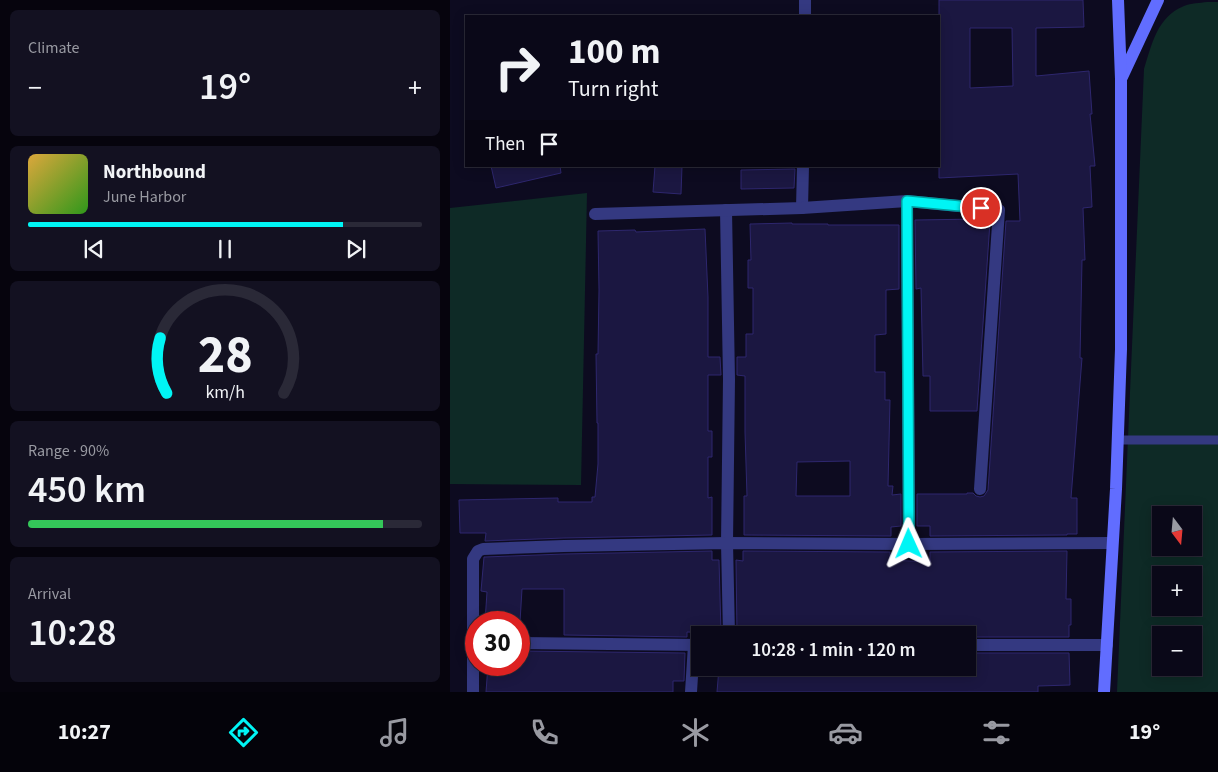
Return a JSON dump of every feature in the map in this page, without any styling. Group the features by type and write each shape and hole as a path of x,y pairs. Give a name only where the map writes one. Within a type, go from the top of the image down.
{"street":[{"path":"804,15 805,0"},
{"path":"1104,692 1116,489 1121,349 1121,79 1118,0"},
{"path":"1121,79 1158,0"},
{"path":"802,208 803,167"},
{"path":"907,201 909,544"},
{"path":"595,214 802,208 907,201 999,210 980,489"},
{"path":"726,210 729,379 727,543 729,626"},
{"path":"474,611 473,560 475,554 483,549 727,543 1112,543"},
{"path":"530,643 691,645"},
{"path":"976,645 1107,645"},
{"path":"473,676 473,692"},
{"path":"691,692 693,676"}],"lane":[{"path":"1118,440 1218,440"}],"green space":[{"path":"1218,2 1218,692 1117,692 1144,69 1157,32 1167,17 1184,6"},
{"path":"587,193 581,485 450,484 450,208"}],"building":[{"path":"939,0 1083,0 1084,27 1036,28 1036,76 1089,71 1092,114 1090,114 1095,166 1090,166 1092,207 1083,208 1085,260 1082,260 1080,358 1082,358 1071,498 1077,498 1077,534 930,536 930,526 917,526 917,494 973,493 980,497 984,496 988,490 1006,221 1020,221 1018,174 939,178","holes":["970,28 1012,28 1013,86 970,88"]},
{"path":"491,167 560,167 561,173 496,188"},
{"path":"655,167 682,167 681,194 653,192"},
{"path":"795,169 794,188 741,189 741,170"},
{"path":"979,219 979,223 990,222 977,411 930,411 930,376 923,376 921,288 916,289 915,220"},
{"path":"750,224 899,225 899,289 886,290 886,334 875,335 875,372 885,372 885,400 890,400 888,486 893,486 892,495 901,494 901,526 891,527 891,536 744,535 744,496 747,496 745,376 737,375 737,357 746,357 746,334 753,334 753,288 748,288 748,260 751,260","holes":["850,461 850,496 796,496 797,462"]},
{"path":"705,229 708,357 720,357 721,375 708,375 708,431 712,431 712,457 708,457 708,498 712,497 712,535 485,541 486,533 460,533 459,500 558,498 558,502 592,502 592,497 595,497 598,464 596,354 598,354 598,231 635,230 636,232"},
{"path":"712,551 712,560 719,560 721,626 691,626 691,632 687,632 687,637 564,635 564,589 522,589 521,611 486,611 487,592 481,591 484,557"},
{"path":"743,551 890,552 890,560 930,562 930,552 1067,551 1066,599 1071,599 1069,637 976,637 976,626 737,626 736,560 743,561"},
{"path":"530,651 685,653 684,681 673,681 673,692 486,692 487,676 530,676"},
{"path":"976,653 1069,653 1070,685 1038,686 1038,692 717,692 718,676 976,676"}],"route":[{"path":"909,544 907,201 981,208"}]}
